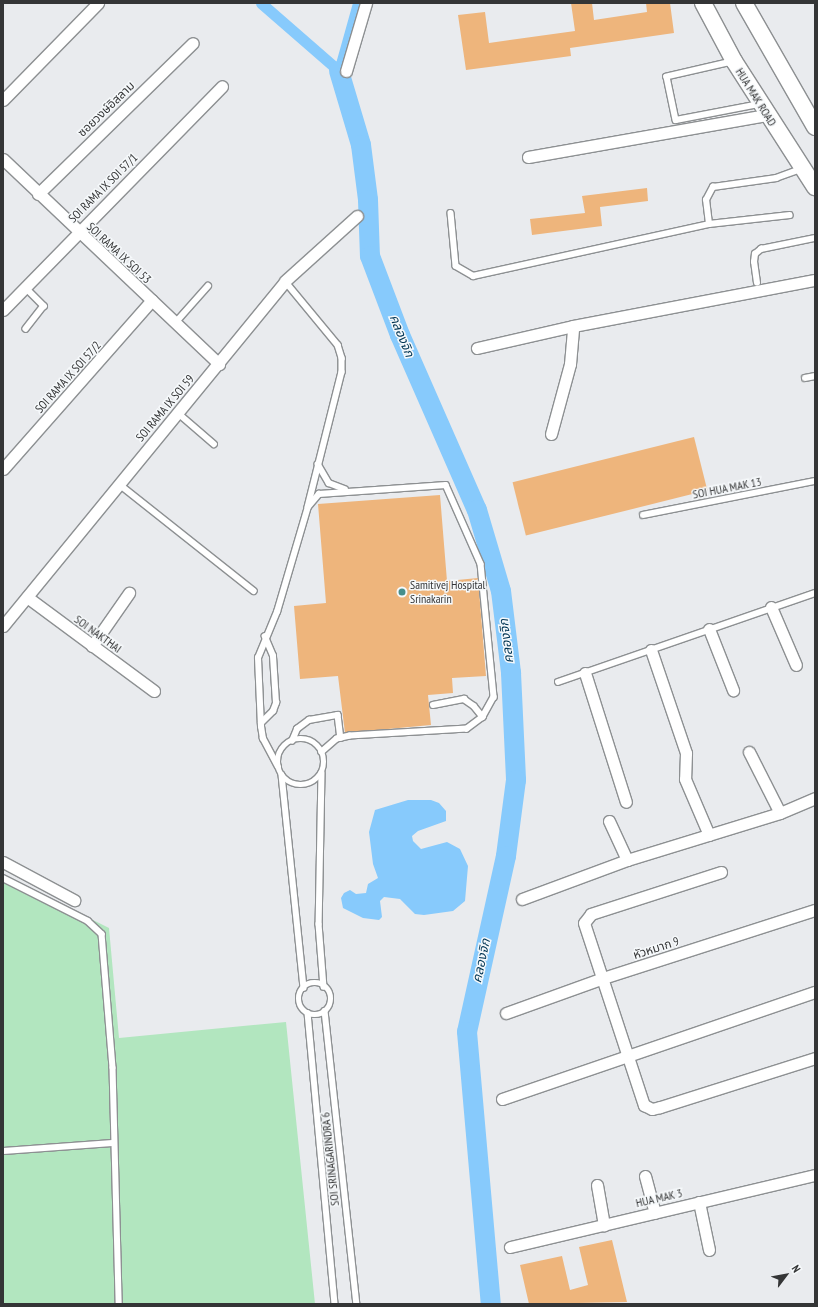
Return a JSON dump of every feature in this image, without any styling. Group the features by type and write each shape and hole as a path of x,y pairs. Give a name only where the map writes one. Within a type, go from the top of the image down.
{"main road":[{"name":"HUA MAK ROAD","path":"703,3 734,61 763,109 814,187"},
{"path":"744,3 815,125"}],"street":[{"path":"3,100 98,3"},
{"path":"346,71 366,3"},
{"name":"ซอยวงษ์อิสลาม","path":"38,194 193,43"},
{"name":"SOI RAMA IX SOI 57/1","path":"3,310 222,86"},
{"path":"528,157 763,109"},
{"name":"SOI RAMA IX SOI 53","path":"3,159 78,232 176,322 219,364"},
{"name":"SOI RAMA IX SOI 59","path":"3,626 177,412 219,364 285,281 357,216"},
{"path":"477,348 573,326 815,280"},
{"name":"SOI RAMA IX SOI 57/2","path":"3,469 152,300"},
{"path":"551,434 568,378 573,326"},
{"path":"92,646 129,593"},
{"name":"SOI NAKTHAI","path":"27,597 154,691"},
{"path":"771,606 796,665"},
{"path":"709,630 733,690"},
{"path":"650,650 686,753 685,779 709,835"},
{"path":"585,673 626,802"},
{"path":"749,752 780,813"},
{"path":"522,899 627,860 780,813 815,798"},
{"path":"609,822 627,860"},
{"path":"3,862 74,900"},
{"path":"721,872 586,918 585,933 603,978 627,1057 644,1105 652,1110 815,1058"},
{"name":"หัวหมาก 9","path":"506,1013 603,978 815,910"},
{"path":"502,1099 815,992"},
{"name":"HUA MAK 3","path":"510,1247 815,1175"},
{"path":"645,1176 655,1213"},
{"path":"597,1185 604,1225"},
{"path":"699,1202 709,1250"}],"lane":[{"path":"734,61 667,77 676,120 763,109"},
{"path":"709,224 706,200 713,187 776,178 802,168"},
{"path":"451,213 456,266 473,276 709,224 790,215"},
{"path":"757,283 754,262 755,254 761,249 815,238"},
{"path":"285,281 338,345 342,358 342,372 308,507 277,612 265,636 258,658 263,739 282,775 304,988 312,984 324,987 319,924 322,752 329,744 341,738 467,729 483,717 494,697 494,683 483,575 476,550 446,485 349,490 319,494 308,507"},
{"path":"176,322 208,286"},
{"path":"25,287 44,306 26,329"},
{"path":"805,378 815,376"},
{"path":"177,412 214,444"},
{"path":"318,464 329,483 349,490"},
{"name":"SOI HUA MAK 13","path":"643,515 815,481"},
{"path":"118,484 254,591"},
{"path":"558,682 709,630 771,606 815,593"},
{"path":"261,723 273,711 276,703 273,656 265,636"},
{"path":"433,705 464,699 474,706 483,717"},
{"path":"278,766 280,751 292,741 297,729 309,720 338,716 341,738"},
{"path":"292,741 312,741 322,752"},
{"path":"282,775 295,784 302,785 310,784 322,773"},
{"path":"3,878 88,921 102,934 113,1068 113,1143 119,1304"},
{"name":"SOI SRINAGARINDRA 6","path":"324,987 331,999 325,1011 357,1304"},
{"name":"SOI SRINAGARINDRA 6","path":"304,988 299,1002 308,1014 335,1304"},
{"path":"308,1014 317,1015 325,1011"},
{"path":"3,1151 113,1143"}],"green space":[{"path":"3,875 109,928 119,1038 286,1022 315,1304 3,1304"}],"water":[{"path":"408,800 431,800 439,803 446,811 446,821 418,831 412,836 413,841 421,849 447,842 460,849 468,866 465,901 453,911 424,915 415,914 400,899 384,897 380,901 382,917 379,920 363,918 343,908 341,898 344,893 350,890 356,894 366,893 368,884 378,878 373,864 369,832 375,810"}],"building":[{"path":"571,3 592,3 594,20 647,12 646,3 670,3 674,33 570,48 571,56 466,70 458,15 485,12 489,43 575,31"},
{"path":"647,188 648,201 600,207 602,226 532,235 530,219 585,213 582,196"},
{"path":"694,437 707,490 526,536 513,482"},
{"name":"Samitivej Hospital Srinakarin","path":"440,495 447,581 478,578 486,676 452,678 453,693 428,695 431,725 345,733 338,676 300,679 294,606 326,603 318,504"},
{"path":"612,1240 627,1302 529,1304 520,1265 562,1256 570,1290 588,1285 579,1247"}],"waterway":[{"path":"261,3 339,71 358,3"},
{"name":"คลองจิก","path":"339,71 361,145 368,200 370,256 400,335 477,510 501,591 511,673 516,780 506,856 467,1032 491,1304"}],"place":[{"name":"Samitivej Hospital Srinakarin","path":"402,592"}]}
